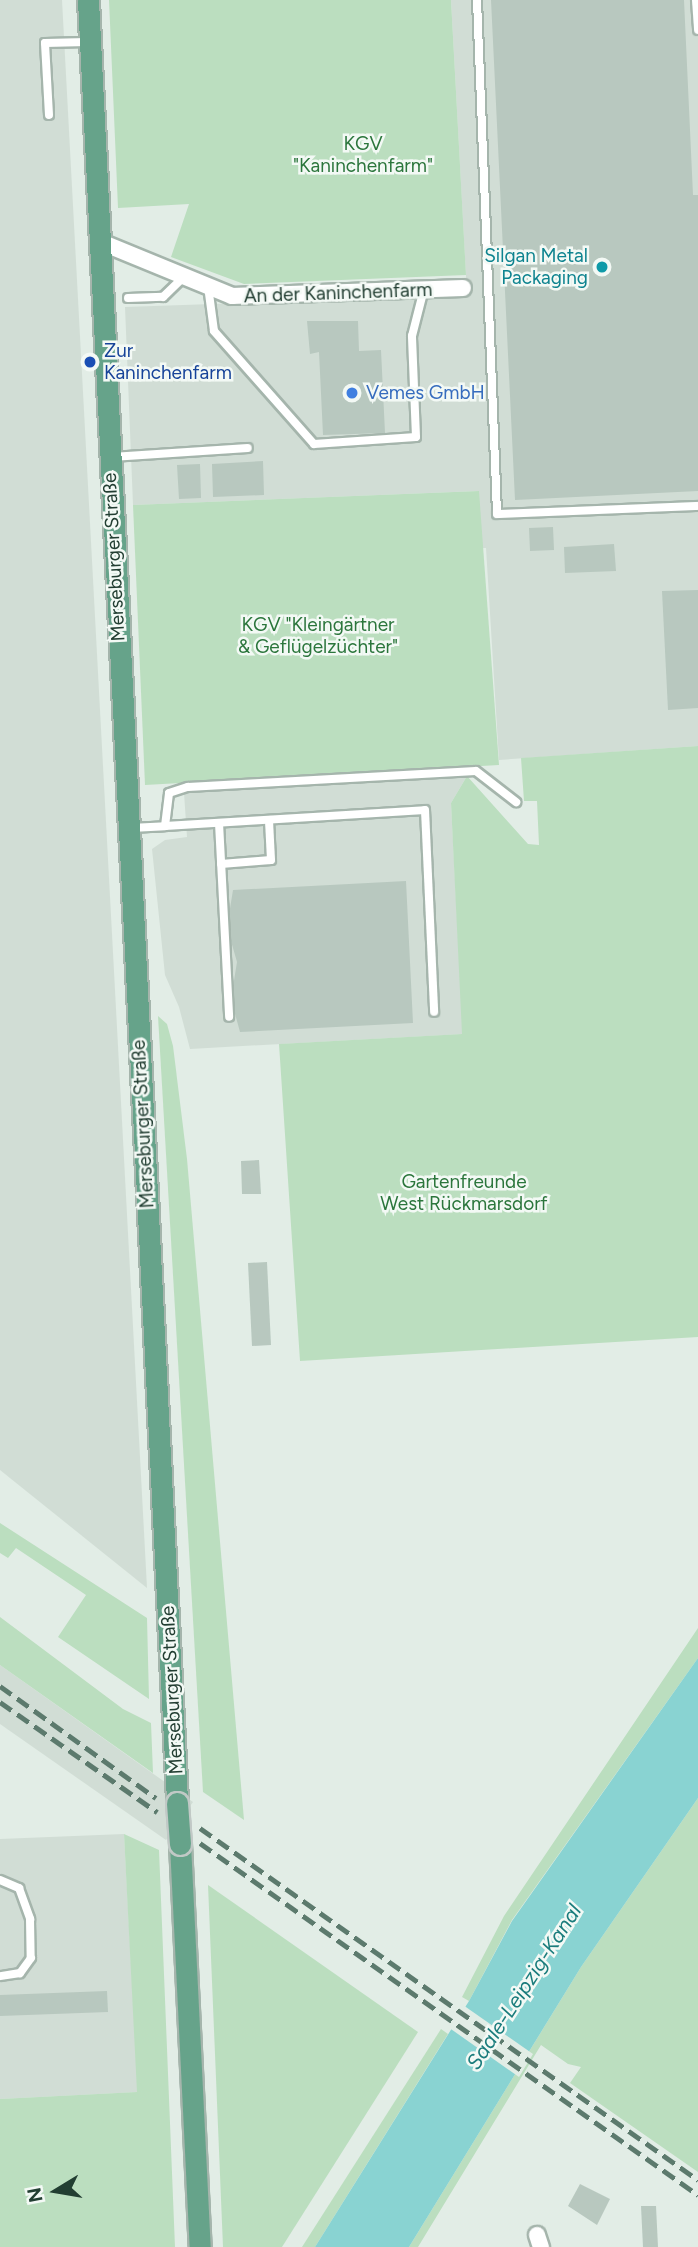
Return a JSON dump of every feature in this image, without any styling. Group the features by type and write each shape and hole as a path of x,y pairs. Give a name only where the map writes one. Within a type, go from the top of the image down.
{"main road":[{"name":"Merseburger Straße","path":"88,0 200,2247"}],"street":[{"name":"An der Kaninchenfarm","path":"98,240 232,296 463,288"}],"lane":[{"path":"477,0 497,513 698,506"},
{"path":"696,0 698,30"},
{"path":"49,115 45,43 90,42"},
{"path":"128,298 163,297 185,276"},
{"path":"208,286 214,331 314,444 416,437 411,336 424,289"},
{"path":"109,457 248,448"},
{"path":"165,826 169,793 188,787 476,771 516,802"},
{"path":"128,829 425,810 434,1012"},
{"path":"221,863 271,860 269,820"},
{"path":"219,823 229,1017"},
{"path":"0,1880 19,1888 30,1919 31,1958 20,1973 0,1976"}],"shaded area":[{"path":"0,0 62,0 147,1588 0,1470"},
{"path":"451,0 698,0 698,746 499,760 486,548 482,548 478,491 133,505 125,307 467,295"},
{"path":"467,776 451,803 463,1034 190,1049 179,1007 165,975 152,849 165,840 187,837 184,793"},
{"path":"0,1665 193,1802 166,1840 0,1724"},
{"path":"124,1834 138,2092 0,2099 0,1839"}],"green space":[{"name":"KGV \"Kaninchenfarm\"","path":"109,0 451,0 466,275 244,284 171,257 189,204 118,208"},
{"name":"KGV \"Kleingärtner & Geflügelzüchter\"","path":"479,491 499,765 145,785 133,505"},
{"name":"Gartenfreunde West Rückmarsdorf","path":"698,746 698,1337 300,1361 279,1044 462,1034 451,803 467,776 528,844 539,845 537,801 524,801 521,758"},
{"path":"158,1016 167,1024 173,1046 187,1159 244,1820 203,1792"},
{"path":"0,1523 147,1618 149,1699 58,1637 86,1595 16,1548 8,1558 0,1553"},
{"path":"0,1617 123,1709 151,1723 153,1773 0,1665"},
{"path":"698,1628 698,1658 512,1920 469,2001 462,1997 504,1916"},
{"path":"698,1798 698,2172 570,2083 581,2067 568,2064 541,2045 418,2247 409,2247 581,1967"},
{"path":"124,1834 159,1850 175,2247 0,2247 0,2099 137,2092"},
{"path":"208,1885 418,2032 282,2247 223,2247"},
{"path":"441,2029 448,2034 315,2247 302,2247"}],"water":[{"name":"Saale-Leipzig-Kanal","path":"698,1658 698,1798 581,1967 409,2247 315,2247 469,2001 512,1921"}],"pier":[{"path":"463,2005 533,2054 519,2077 448,2027"}],"building":[{"name":"Silgan Metal Packaging","path":"491,0 684,0 693,195 698,195 698,491 515,500"},
{"name":"Vemes GmbH","path":"307,321 358,321 359,351 381,350 385,433 323,435 319,352 310,354"},
{"path":"263,461 264,495 213,497 212,464"},
{"path":"200,464 201,498 179,499 177,465"},
{"path":"553,527 554,550 530,551 529,528"},
{"path":"614,544 616,571 565,573 564,547"},
{"path":"698,590 698,708 668,710 662,591"},
{"path":"406,881 413,1023 240,1032 231,999 237,962 227,927 233,890"},
{"path":"259,1160 261,1194 242,1194 241,1161"},
{"path":"267,1262 271,1345 252,1346 248,1263"},
{"path":"107,1991 108,2012 0,2016 0,1995"},
{"path":"580,2184 610,2199 597,2225 568,2206"},
{"path":"641,2206 656,2206 658,2247 643,2247"}],"railway":[{"path":"0,1686 156,1798"},
{"path":"0,1702 157,1812"},
{"path":"200,1828 698,2180"},
{"path":"200,1843 698,2195"}],"place":[{"name":"Silgan Metal Packaging","path":"602,267"},
{"name":"Zur Kaninchenfarm","path":"90,362"},
{"name":"Vemes GmbH","path":"352,393"}]}
